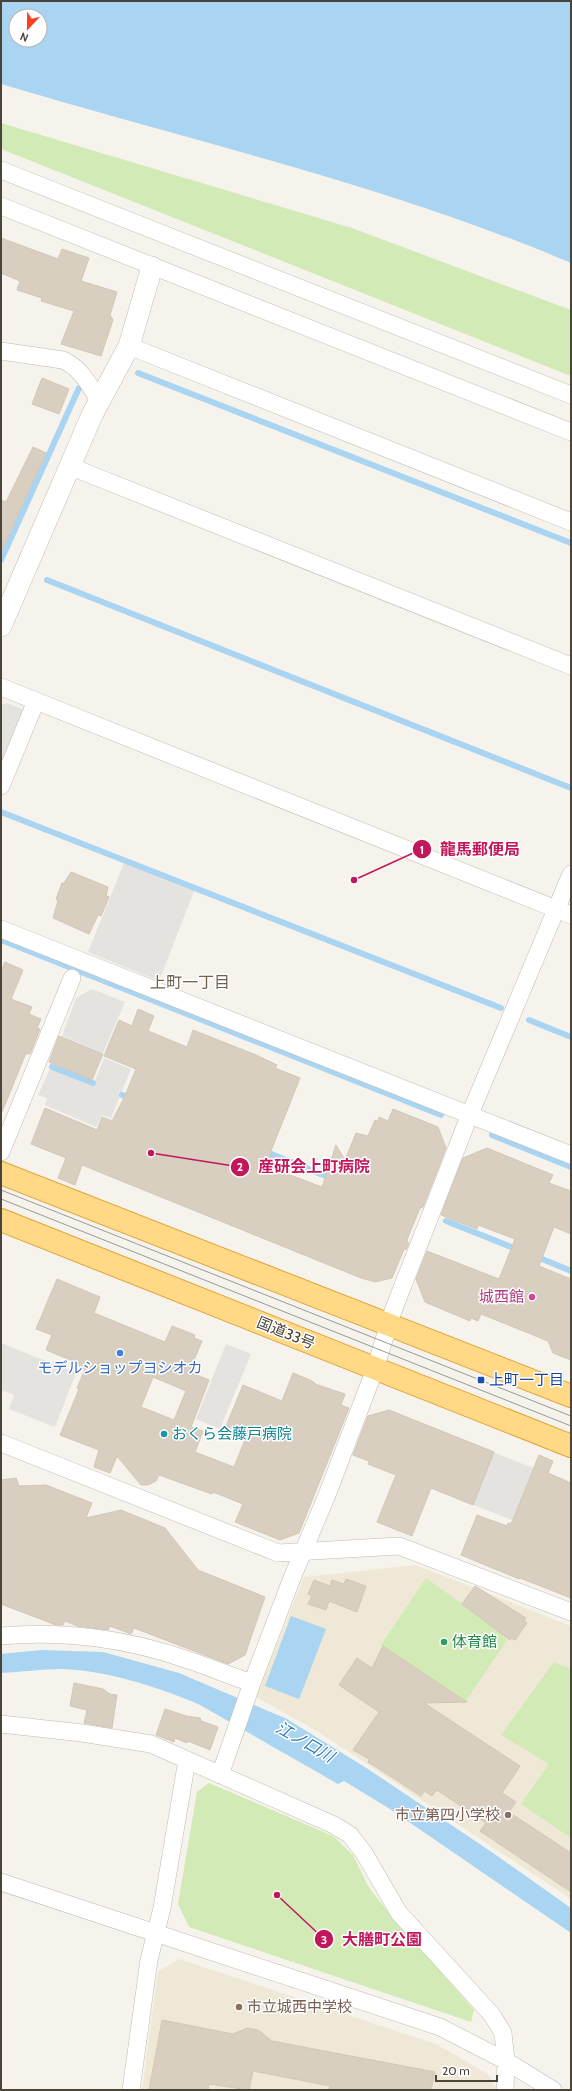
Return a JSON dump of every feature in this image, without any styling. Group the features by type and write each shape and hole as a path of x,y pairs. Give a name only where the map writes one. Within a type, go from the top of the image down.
{"highway":[{"path":"1,1173 571,1396"},
{"name":"国道33号","path":"1,1220 571,1446"}],"street":[{"path":"1,170 571,395"},
{"path":"1,206 571,432"},
{"path":"1,626 92,415 129,346 152,267"},
{"path":"129,346 571,522"},
{"path":"3,354 63,360 70,363 89,383 100,402"},
{"path":"69,466 571,666"},
{"path":"1,686 564,913"},
{"path":"1,786 36,701"},
{"path":"220,1775 250,1688 327,1495 375,1369 393,1311 470,1114 564,913 571,874"},
{"path":"1,929 451,1108 571,1154"},
{"path":"1,1152 72,978"},
{"path":"1,1443 278,1553 399,1546 571,1612"},
{"path":"1,1636 31,1634 66,1635 137,1646 188,1660 222,1673 250,1688"},
{"path":"1,1724 82,1733 151,1744 334,1825 350,1835 364,1853 399,1913 492,2015 503,2033 506,2061 505,2090"},
{"path":"131,2090 149,1960 162,1908 187,1760"},
{"path":"1,1882 440,2027 506,2061 553,2090"}],"shaded area":[{"path":"7,703 27,711 7,762 1,759 1,705"},
{"path":"124,863 194,891 159,981 88,952"},
{"path":"92,989 125,1002 103,1053 62,1036 76,998"},
{"path":"104,1058 131,1069 111,1118 102,1115 96,1127 45,1105 47,1098 38,1095 50,1069 93,1086"},
{"path":"1,1343 76,1373 55,1427 9,1409 14,1395 1,1390"},
{"path":"226,1344 251,1354 220,1429 196,1419"},
{"path":"480,1447 533,1468 512,1520 459,1499"},
{"name":"市立第四小学校","path":"416,1565 571,1626 571,1899 317,1731 256,1697 304,1577"},
{"name":"市立城西中学校","path":"179,1959 436,2044 488,2074 497,2090 142,2090 158,1971"}],"green space":[{"path":"1,123 352,228 571,310 571,376 1,149"},
{"name":"体育館","path":"426,1578 497,1629 507,1640 464,1704 452,1696 453,1692 381,1645"},
{"path":"554,1662 571,1669 571,1838 521,1804 549,1764 501,1735"},
{"path":"209,1783 333,1836 353,1855 368,1886 384,1907 474,2010 471,2022 189,1927 178,1904 197,1792"}],"water":[{"path":"1,1 571,1 571,263 502,235 360,187 1,84"},
{"path":"291,1616 326,1629 299,1699 265,1686"},
{"name":"江ノ口川","path":"41,1650 103,1652 179,1673 287,1719 368,1769 493,1853 571,1908 571,1933 390,1809 344,1781 338,1784 200,1705 151,1686 114,1676 79,1670 47,1669 1,1673 1,1654"}],"building":[{"path":"1,238 58,259 62,249 89,258 81,281 117,292 110,315 113,320 101,356 61,344 74,311 41,301 42,298 17,290 20,281 1,273"},
{"path":"42,378 69,389 59,414 32,404"},
{"path":"33,447 46,453 1,552 1,500 6,502"},
{"path":"71,872 108,887 106,896 109,897 101,916 98,915 89,934 53,918 58,900 56,899 62,883 64,883"},
{"path":"5,962 23,970 11,999 32,1007 29,1014 41,1019 37,1028 40,1029 30,1054 26,1053 2,1112 1,972"},
{"path":"138,1009 154,1016 148,1031 187,1047 193,1030 256,1055 277,1065 275,1068 300,1078 269,1156 285,1163 282,1172 322,1187 336,1145 345,1160 356,1133 368,1136 375,1120 378,1121 379,1117 388,1121 393,1109 438,1127 446,1148 423,1207 420,1208 408,1237 407,1242 409,1243 406,1250 405,1247 392,1278 375,1282 361,1278 82,1165 75,1185 58,1178 66,1158 31,1144 45,1108 97,1130 102,1117 112,1121 124,1098 136,1069 104,1056 119,1020 132,1026"},
{"path":"59,1036 103,1054 92,1080 49,1062"},
{"path":"487,1148 553,1175 549,1183 571,1191 571,1234 554,1227 539,1266 571,1279 571,1360 553,1353 548,1341 481,1314 478,1321 471,1318 470,1321 425,1302 416,1279 427,1251 499,1279 515,1239 478,1225 477,1229 441,1215 463,1158"},
{"path":"57,1279 100,1297 94,1313 165,1342 172,1326 195,1335 194,1338 202,1341 189,1372 209,1380 191,1427 203,1431 195,1452 234,1467 247,1435 226,1426 243,1385 282,1401 293,1373 310,1380 315,1384 345,1394 341,1405 349,1408 299,1533 280,1540 235,1522 243,1504 213,1492 212,1494 159,1475 156,1481 148,1485 141,1485 117,1456 110,1473 94,1467 99,1450 60,1435 79,1389 77,1388 85,1369 79,1366 80,1364 46,1350 52,1335 36,1329","holes":["153,1377 186,1391 174,1420 141,1407"]},
{"path":"389,1410 494,1452 473,1505 431,1488 412,1536 377,1522 396,1475 368,1464 369,1461 353,1455 368,1416"},
{"path":"539,1455 553,1461 548,1473 571,1483 571,1598 520,1578 519,1579 461,1555 477,1515 507,1526 508,1523 511,1524"},
{"path":"16,1478 19,1486 46,1485 92,1503 86,1518 121,1510 165,1528 198,1570 265,1597 245,1655 228,1664 134,1628 131,1634 110,1626 108,1630 77,1626 65,1621 63,1625 56,1625 1,1604 1,1480"},
{"path":"346,1579 366,1586 357,1612 329,1601 326,1610 308,1604 312,1596 308,1594 314,1580 330,1586 332,1580 344,1584"},
{"path":"475,1586 526,1618 524,1621 527,1623 515,1640 511,1638 510,1640 462,1604"},
{"path":"383,1646 467,1702 424,1703 520,1766 502,1793 516,1802 509,1812 571,1853 571,1892 480,1831 486,1823 437,1790 432,1796 424,1791 421,1796 368,1762 369,1759 353,1750 379,1712 339,1685 357,1658 372,1668"},
{"path":"74,1683 103,1689 110,1694 117,1695 112,1728 84,1723 87,1710 70,1706"},
{"path":"165,1709 186,1716 200,1718 201,1721 218,1727 210,1750 188,1741 187,1743 175,1738 174,1742 156,1735"},
{"path":"162,2020 233,2034 247,2028 258,2030 272,2041 435,2072 431,2090 329,2090 330,2086 253,2071 249,2090 209,2084 208,2090 149,2090"}],"waterway":[{"path":"138,373 571,543"},
{"path":"1,560 79,388"},
{"path":"47,580 571,788"},
{"path":"1,812 501,1008"},
{"path":"1,940 441,1115"},
{"path":"529,1020 571,1037"},
{"path":"52,1067 93,1083"},
{"path":"122,1095 133,1099"},
{"path":"492,1135 571,1167"},
{"path":"264,1151 333,1179"},
{"path":"446,1221 519,1250"},
{"path":"535,1256 571,1271"}],"tram line":[{"path":"1,1190 571,1416"},
{"path":"1,1199 571,1426"}],"place":[{"name":"龍馬郵便局","path":"354,880"},
{"name":"産研会上町病院","path":"151,1153"},
{"name":"城西館","path":"532,1297"},
{"name":"モデルショップヨシオカ","path":"120,1353"},
{"name":"上町一丁目","path":"481,1380"},
{"name":"おくら会藤戸病院","path":"164,1434"},
{"name":"体育館","path":"444,1642"},
{"name":"市立第四小学校","path":"508,1815"},
{"name":"大膳町公園","path":"277,1895"},
{"name":"市立城西中学校","path":"239,2007"}],"district":[{"name":"上町一丁目","path":"190,982"}]}
